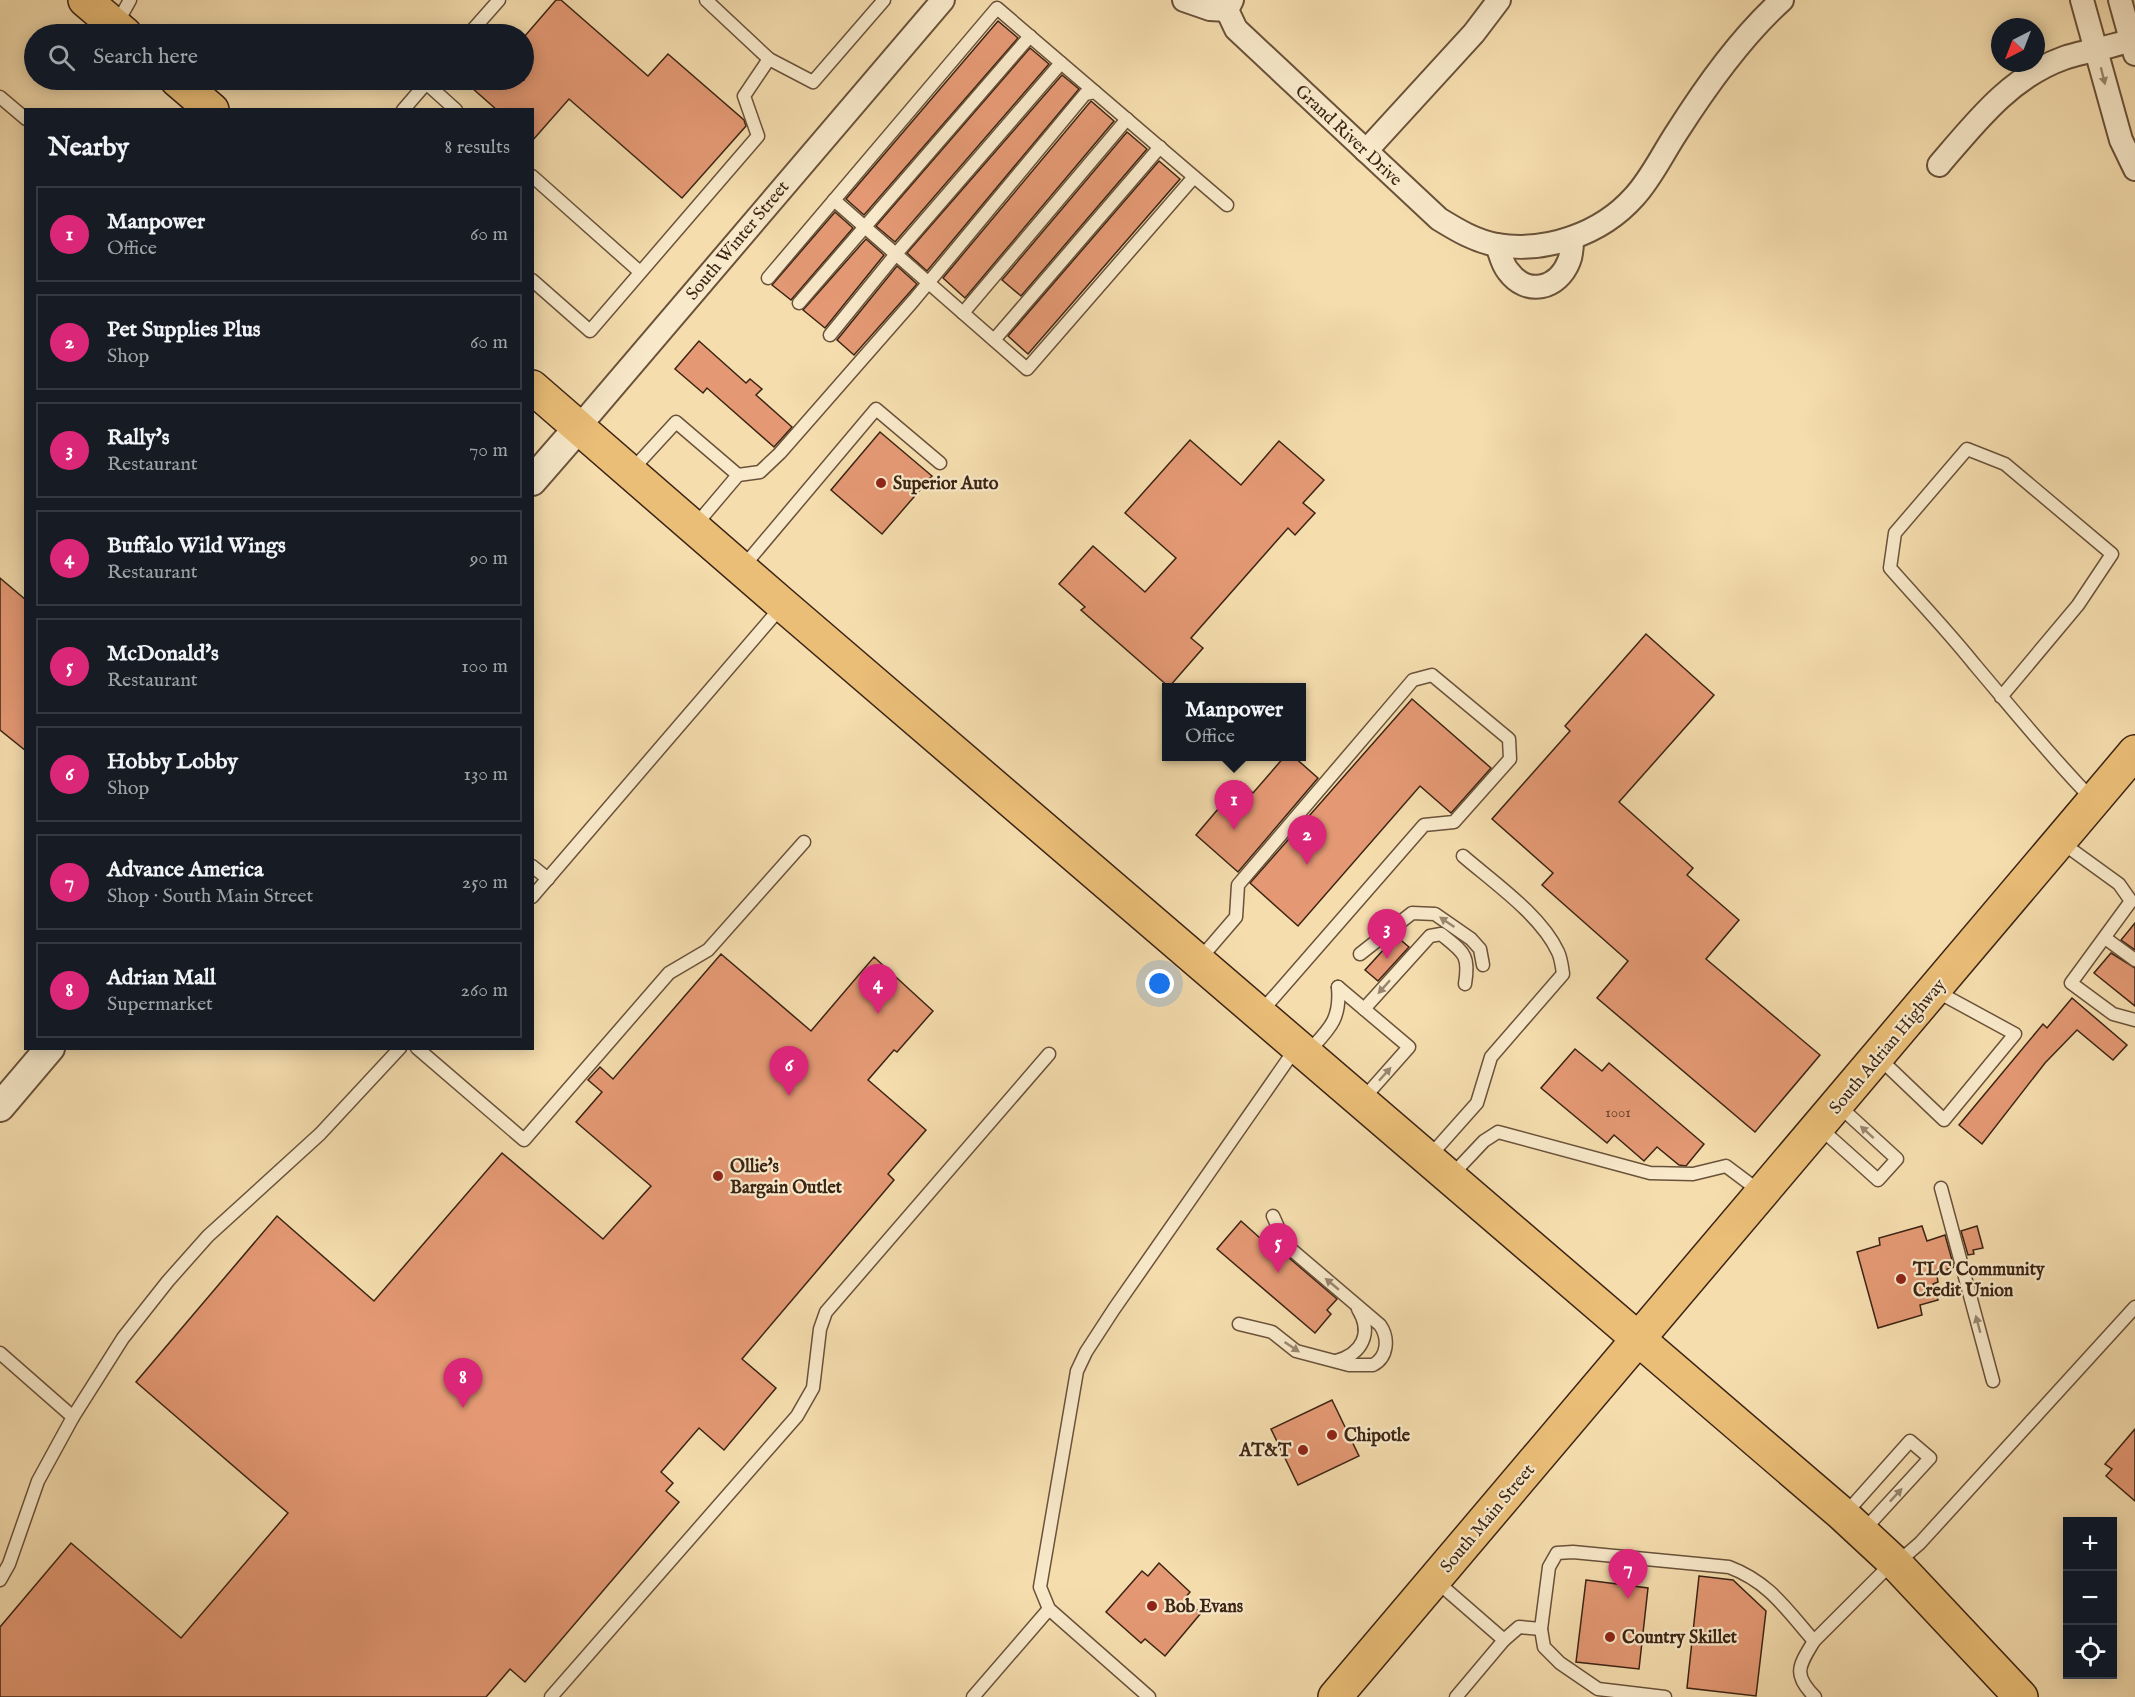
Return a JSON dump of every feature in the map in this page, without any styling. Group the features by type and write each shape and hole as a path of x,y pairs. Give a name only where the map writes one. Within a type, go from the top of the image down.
{"main road":[{"path":"85,0 124,20"},
{"path":"189,90 210,108"},
{"path":"534,389 1853,1524 1895,1563 2021,1697"},
{"name":"South Adrian Highway","path":"1640,1340 2094,801 2128,766"},
{"name":"South Main Street","path":"1335,1697 1640,1340"}],"street":[{"name":"South Winter Street","path":"534,479 943,0"},
{"path":"1184,0 1210,9 1229,5"},
{"path":"1366,151 1474,33 1499,0"},
{"name":"Grand River Drive","path":"1229,5 1236,29 1438,219 1469,237 1497,245 1530,246 1572,238 1598,227 1634,197 1685,119 1754,25 1782,0"},
{"path":"2082,0 2121,140 2135,169"},
{"path":"1939,165 1994,101 2030,75 2061,59 2096,47 2134,45 2120,0"},
{"path":"1497,245 1506,270 1520,284 1537,287 1554,283 1563,274 1570,259 1572,238"},
{"path":"0,1107 48,1050"}],"lane":[{"path":"478,24 499,0"},
{"path":"706,0 769,59 813,82 885,0"},
{"path":"768,278 997,8 1227,205"},
{"path":"799,303 1030,36"},
{"path":"534,282 590,331 758,136 744,96 769,59"},
{"path":"830,335 896,254 1061,63"},
{"path":"405,108 420,90"},
{"path":"437,90 454,108"},
{"path":"694,528 738,475 760,472 780,453 929,283 1076,104 1085,94 1095,92"},
{"path":"0,97 24,116"},
{"path":"963,313 1127,120"},
{"path":"994,340 1160,147"},
{"path":"834,200 1027,369 1194,177"},
{"path":"534,178 640,272"},
{"path":"741,569 876,409 940,464"},
{"path":"630,472 676,422 738,475"},
{"path":"2001,697 2078,605 2112,554 2005,464 1967,449 1895,533 1890,568 2046,752 2094,801"},
{"path":"534,895 783,605"},
{"path":"1198,961 1236,917 1238,885 1413,680 1432,675 1509,739 1510,759 1454,822 1424,825 1259,1014"},
{"path":"419,1050 524,1140 669,973 708,950 804,842"},
{"path":"2060,842 2119,884 2134,901 2071,983 2112,1014 2135,1020"},
{"path":"1439,1168 1477,1103 1491,1058 1563,974 1559,953 1547,934 1523,908 1463,856"},
{"path":"534,868 548,879"},
{"path":"1360,954 1412,913 1435,914 1471,939 1480,949 1483,964"},
{"path":"1364,1009 1430,936 1441,934 1465,954 1468,966 1465,984"},
{"path":"2105,938 2135,960"},
{"path":"1149,1697 1049,1609 1040,1587 1077,1371 1086,1352 1114,1309 1302,1050 1334,1022 1340,1007 1338,987 1409,1047 1361,1101"},
{"path":"1878,1057 1944,1120 2015,1034 1934,991"},
{"path":"0,1580 9,1564 38,1481 73,1417 123,1338 190,1255 320,1134 398,1050"},
{"path":"551,1697 797,1416 813,1388 820,1329 826,1312 1049,1054"},
{"path":"1828,1116 1897,1159 1878,1180 1828,1116"},
{"path":"1439,1168 1498,1132 1650,1173 1693,1174 1726,1166 1763,1194"},
{"path":"1941,1188 1993,1381"},
{"path":"1239,1324 1272,1332 1296,1351 1335,1361 1370,1366 1377,1363 1384,1353 1384,1331 1286,1245 1273,1216"},
{"path":"1335,1361 1356,1353 1364,1339 1364,1320 1354,1303"},
{"path":"1815,1697 1803,1685 1799,1673 1800,1664 1814,1641 1895,1563 1920,1543 2135,1307"},
{"path":"0,1353 73,1417"},
{"path":"1910,1441 1930,1458 1853,1524 1910,1441"},
{"path":"1665,1697 1598,1689 1560,1663 1544,1647 1541,1629 1549,1568 1557,1553 1573,1552 1729,1567 1751,1575 1774,1594 1814,1641"},
{"path":"1435,1580 1504,1640"},
{"path":"973,1697 1049,1609"},
{"path":"1456,1697 1504,1640 1519,1627 1541,1629"}],"building":[{"path":"556,0 561,0 648,76 668,54 744,120 746,126 682,198 569,99 534,139 534,108 495,108 474,90 534,90 534,25"},
{"path":"998,21 1018,38 864,215 846,199"},
{"path":"1030,48 1049,64 895,242 876,226"},
{"path":"1062,75 1079,89 927,271 907,253"},
{"path":"1091,101 1114,121 965,298 943,278"},
{"path":"1127,132 1147,149 1021,296 1002,280"},
{"path":"1159,161 1180,179 1028,354 1008,336"},
{"path":"835,212 853,228 791,300 772,285"},
{"path":"866,239 884,255 825,328 803,310"},
{"path":"897,266 917,284 854,355 837,340"},
{"path":"699,341 746,383 750,379 762,389 756,395 792,427 774,447 707,388 703,393 675,369"},
{"name":"Superior Auto","path":"880,432 932,476 882,534 831,490"},
{"path":"1190,440 1241,485 1279,441 1324,480 1303,503 1315,513 1295,535 1288,528 1191,638 1203,648 1172,683 1164,683 1081,610 1085,607 1059,584 1093,546 1145,592 1176,558 1125,513"},
{"path":"0,578 24,598 24,749 0,730"},
{"path":"1646,634 1714,695 1619,802 1693,868 1687,875 1739,920 1706,959 1820,1055 1755,1132 1597,998 1628,961 1542,885 1553,873 1492,819 1570,731 1565,726"},
{"path":"1412,699 1491,768 1451,813 1420,786 1298,926 1250,883"},
{"path":"1281,761 1299,761 1318,778 1238,872 1196,835 1241,782 1253,793"},
{"path":"2135,923 2135,950 2121,940"},
{"path":"1396,936 1409,947 1378,981 1365,970"},
{"path":"2111,953 2135,968 2135,1006 2094,973"},
{"path":"721,954 811,1031 874,957 933,1011 897,1052 894,1050 868,1080 926,1130 888,1174 894,1180 742,1359 776,1388 724,1450 699,1428 661,1472 673,1483 666,1491 679,1502 525,1682 510,1669 486,1697 0,1697 0,1627 71,1543 181,1638 288,1513 136,1382 277,1216 374,1301 502,1153 603,1239 651,1186 576,1122 602,1092 588,1080 600,1067 613,1079"},
{"path":"2072,998 2127,1045 2113,1060 2077,1030 2045,1063 1982,1144 1959,1125 2043,1024 2047,1028"},
{"path":"1575,1049 1602,1071 1609,1063 1704,1144 1686,1166 1679,1165 1657,1147 1644,1161 1614,1135 1607,1143 1541,1088"},
{"path":"1241,1221 1270,1247 1274,1242 1281,1251 1337,1299 1327,1310 1331,1314 1315,1333 1217,1249"},
{"name":"TLC Community Credit Union","path":"1922,1226 1927,1241 1945,1235 1954,1267 1947,1269 1948,1273 1937,1276 1938,1282 1933,1284 1938,1300 1920,1305 1922,1315 1878,1328 1857,1252 1880,1245 1879,1238"},
{"path":"1977,1226 1983,1248 1973,1250 1974,1254 1968,1255 1961,1231"},
{"path":"1332,1400 1359,1456 1298,1485 1271,1429"},
{"path":"2135,1429 2135,1501 2106,1476 2112,1469 2105,1464"},
{"name":"Bob Evans","path":"1159,1563 1190,1592 1184,1599 1201,1613 1165,1656 1145,1639 1141,1643 1106,1612 1142,1571 1148,1576"},
{"path":"1699,1576 1733,1580 1766,1611 1756,1696 1687,1688"},
{"path":"1586,1580 1648,1588 1639,1669 1576,1662"}],"place":[{"name":"Superior Auto","path":"881,483"},
{"name":"Manpower","path":"1234,830"},
{"name":"Pet Supplies Plus","path":"1307,865"},
{"name":"Rally's","path":"1387,959"},
{"name":"Buffalo Wild Wings","path":"878,1014"},
{"name":"Hobby Lobby","path":"789,1096"},
{"name":"Ollie's Bargain Outlet","path":"718,1176"},
{"name":"McDonald's","path":"1278,1273"},
{"name":"TLC Community Credit Union","path":"1901,1279"},
{"name":"Adrian Mall","path":"463,1408"},
{"name":"Chipotle","path":"1332,1435"},
{"name":"AT&T","path":"1303,1450"},
{"name":"Advance America","path":"1628,1599"},
{"name":"Bob Evans","path":"1152,1606"},
{"name":"Country Skillet","path":"1610,1637"}]}
